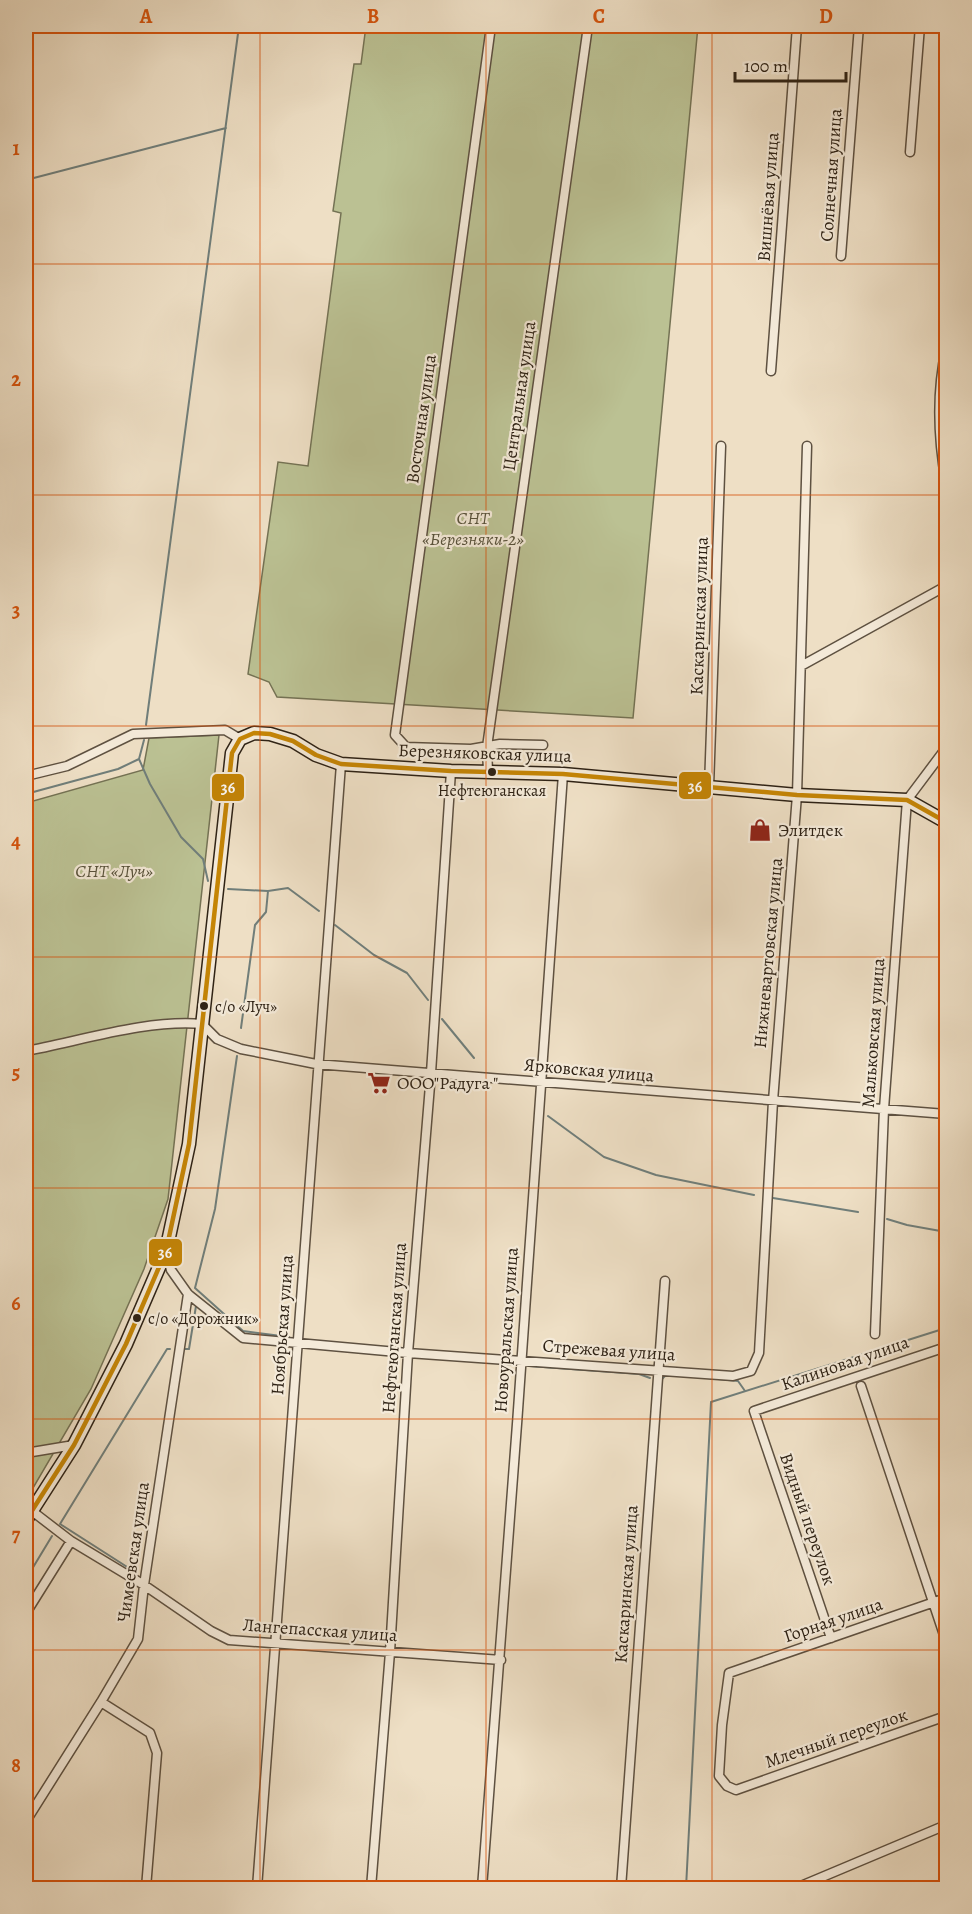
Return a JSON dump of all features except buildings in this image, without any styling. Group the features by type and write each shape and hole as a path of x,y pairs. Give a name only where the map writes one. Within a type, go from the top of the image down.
{"street":[{"name":"Восточная улица","path":"491,26 394,735 406,747 471,749 500,744 543,745"},
{"name":"Центральная улица","path":"488,772 486,747 588,26"},
{"name":"Вишнёвая улица","path":"771,371 797,26"},
{"name":"Солнечная улица","path":"842,256 859,26"},
{"path":"910,152 920,26"},
{"path":"946,349 940,391 939,422 946,483"},
{"name":"Каскаринская улица","path":"709,787 722,446"},
{"name":"Нижневартовская улица","path":"732,1376 751,1371 759,1353 773,1101 797,795 807,446"},
{"path":"801,666 946,586"},
{"path":"26,776 67,766 133,734 225,730 240,739 232,753 189,1144 166,1251 126,1344 74,1445 29,1516"},
{"name":"Березняковская улица","path":"240,739 254,733 270,734 293,741 316,755 340,764 451,771 563,774 797,795 907,800 946,822"},
{"path":"907,800 946,748"},
{"name":"Ноябрьская улица","path":"257,1888 298,1344 316,1064 340,764"},
{"name":"Нефтеюганская улица","path":"370,1888 390,1652 408,1353 431,1073 451,771"},
{"name":"Новоуральская улица","path":"482,1888 501,1660 520,1360 563,774"},
{"name":"Мальковская улица","path":"875,1334 884,1109 907,800"},
{"path":"26,1051 150,1026 180,1022 202,1024"},
{"name":"Ярковская улица","path":"202,1024 217,1039 241,1049 316,1064 946,1114"},
{"name":"Стрежевая улица","path":"166,1251 171,1270 188,1294 243,1338 408,1353 732,1376"},
{"name":"Каскаринская улица","path":"621,1888 665,1281"},
{"name":"Чимеевская улица","path":"26,1821 138,1639 144,1585 188,1294"},
{"name":"Калиновая улица","path":"754,1411 946,1347"},
{"path":"861,1386 946,1641"},
{"name":"Видный переулок","path":"754,1411 831,1638"},
{"path":"26,1453 74,1445"},
{"name":"Лангепасская улица","path":"29,1516 144,1585 211,1631 229,1640 501,1660"},
{"path":"26,1613 71,1541"},
{"name":"Горная улица","path":"736,1790 727,1786 719,1776 722,1725 729,1672 946,1598"},
{"path":"101,1702 150,1732 157,1753 146,1888"},
{"name":"Млечный переулок","path":"736,1790 946,1716"},
{"path":"796,1888 946,1825"}],"green space":[{"name":"СНТ «Березняки-2»","path":"366,26 698,26 633,718 277,697 269,682 248,674 278,462 308,466 341,213 333,211 354,64 361,64"},
{"name":"СНТ «Луч»","path":"219,735 168,1199 144,1269 91,1389 26,1500 26,803 143,770 149,738"}],"waterway":[{"path":"146,725 239,26"},
{"path":"26,180 226,128"},
{"path":"26,794 118,769 139,759 144,740"},
{"path":"139,759 150,784 181,837 203,859 208,881"},
{"path":"228,889 268,891 288,888 319,911"},
{"path":"241,1028 255,925 266,912 268,891"},
{"path":"335,925 374,955 407,973 428,1000"},
{"path":"442,1019 474,1058"},
{"path":"237,1056 215,1209 195,1288 243,1331 289,1337"},
{"path":"548,1116 604,1157 656,1175 754,1195"},
{"path":"773,1198 858,1212"},
{"path":"887,1219 946,1232"},
{"path":"184,1349 189,1349 196,1306"},
{"path":"686,1888 711,1402 946,1328"},
{"path":"135,1572 60,1524 167,1349 170,1349"},
{"path":"529,1366 639,1374 650,1378"},
{"path":"662,1379 667,1374"},
{"path":"708,1378 738,1381 745,1391"},
{"path":"26,1579 52,1536"}],"transit line":[{"name":"36","path":"26,1520 74,1445 126,1344 166,1251 189,1144 232,753 240,739 254,733 270,734 293,741 316,755 341,764 451,771 563,774 797,795 907,800 946,822"}],"place":[{"name":"Нефтеюганская","path":"492,772"},
{"name":"Элитдек","path":"760,830"},
{"name":"с/о «Луч»","path":"204,1006"},
{"name":"ООО\"Радуга \"","path":"379,1083"},
{"name":"с/о «Дорожник»","path":"137,1318"}]}
